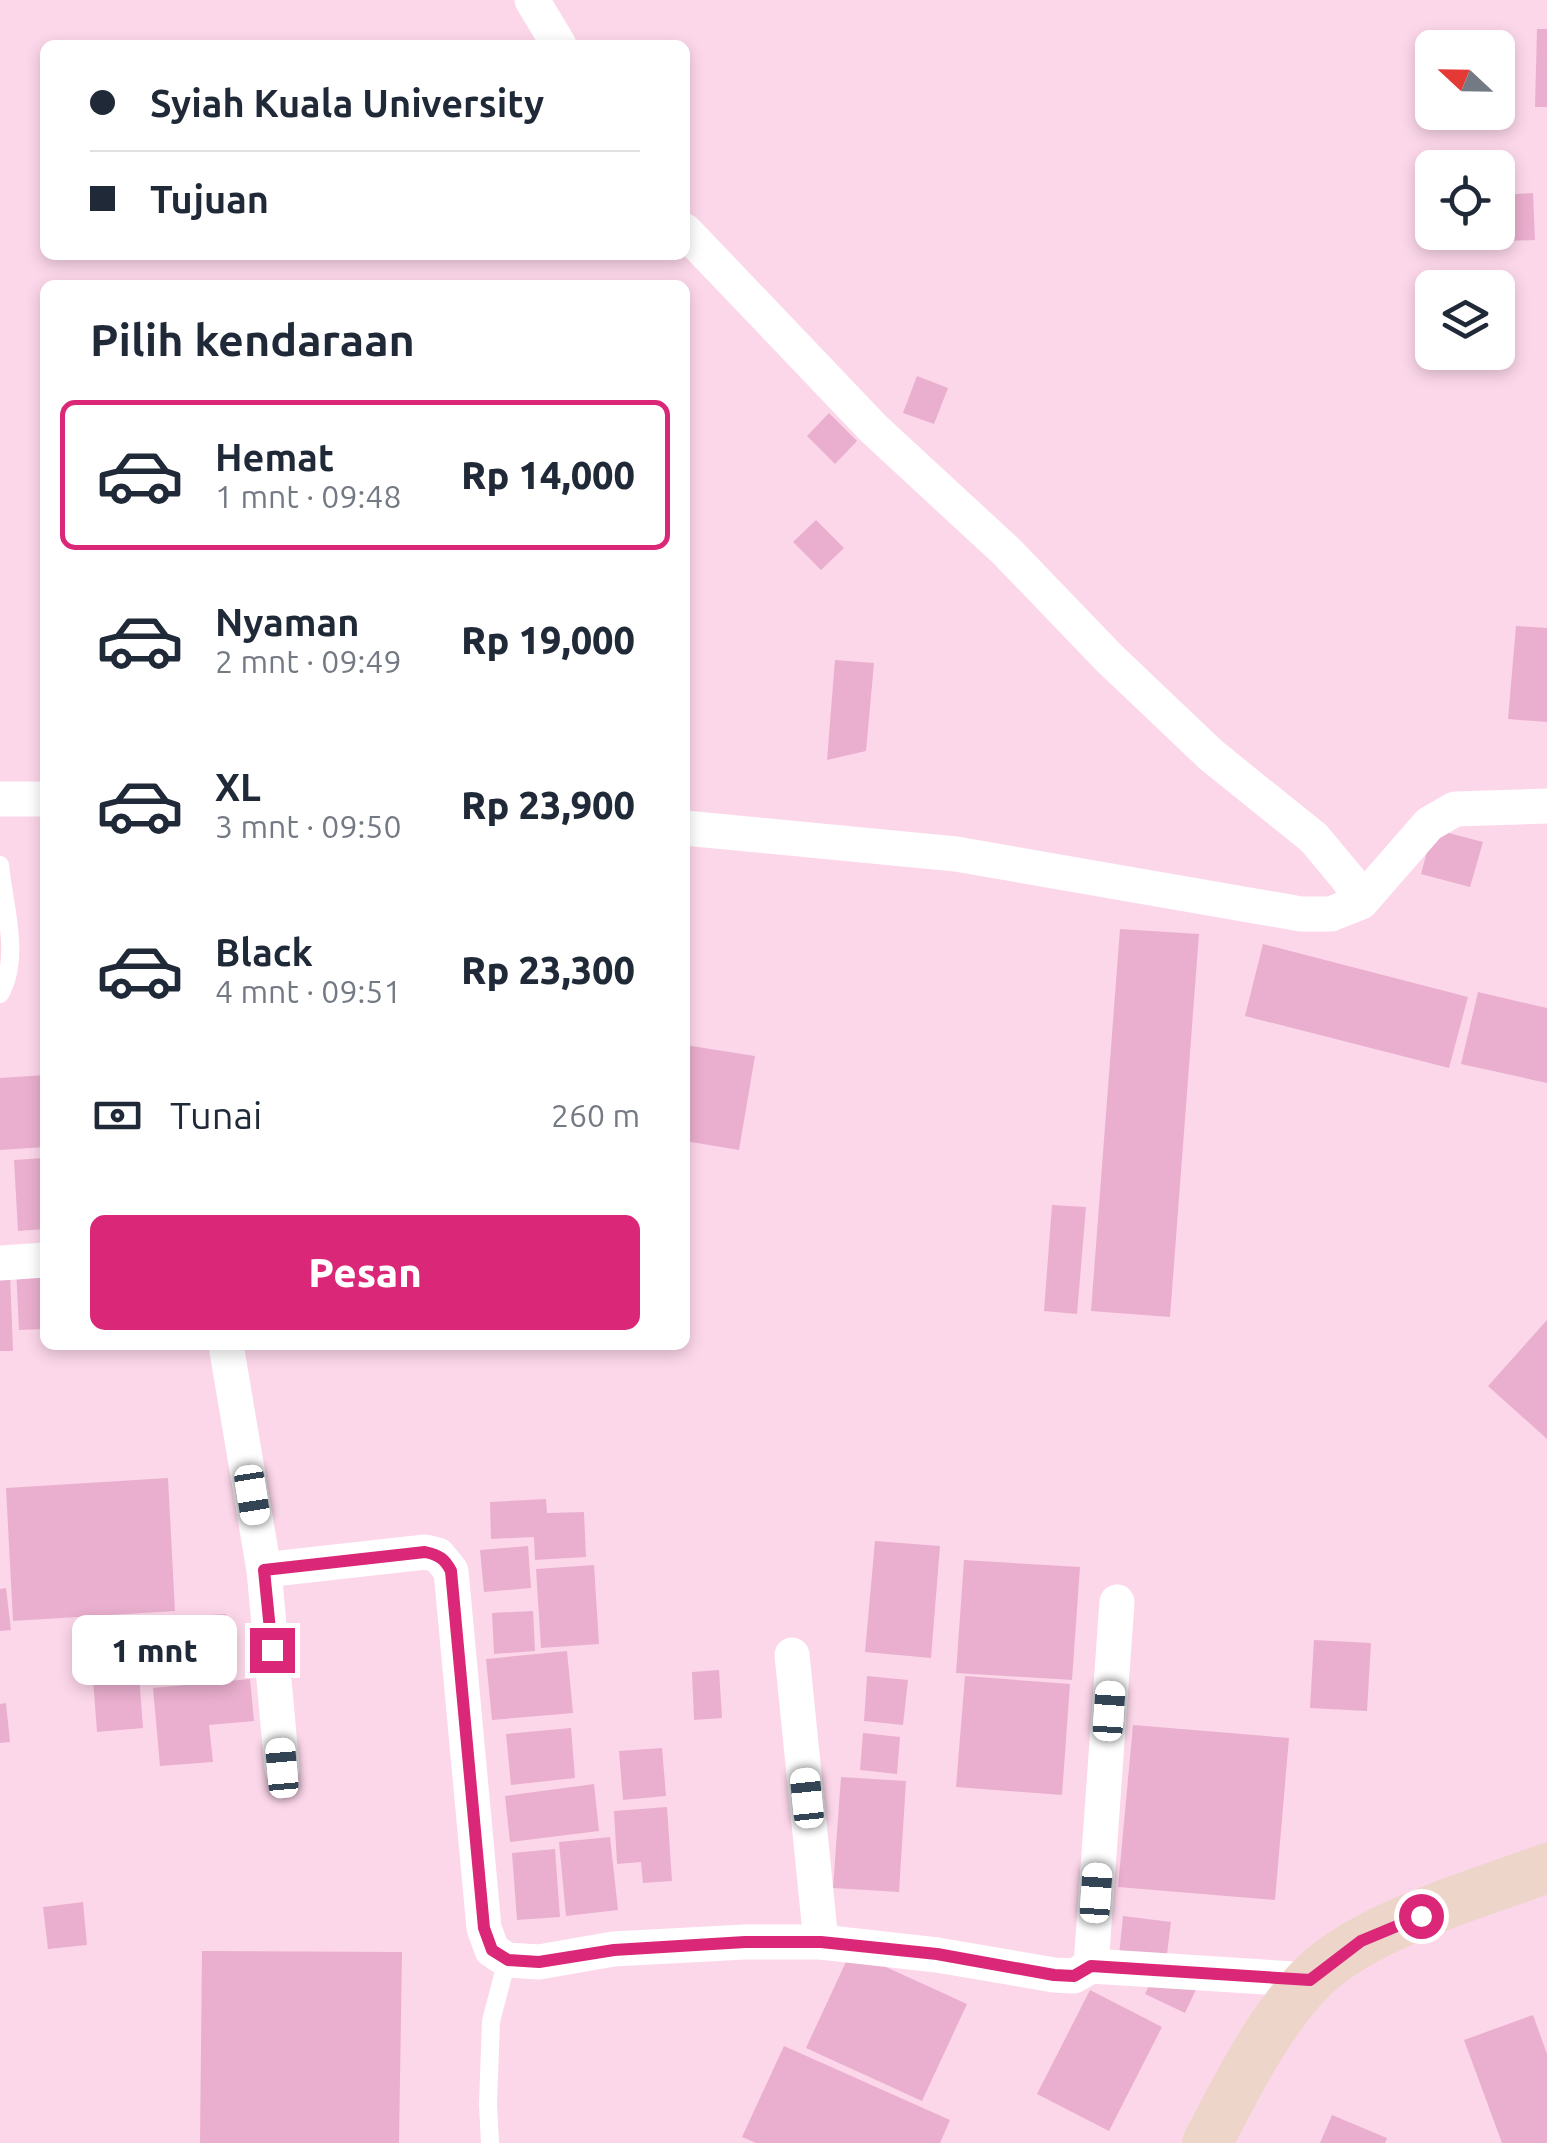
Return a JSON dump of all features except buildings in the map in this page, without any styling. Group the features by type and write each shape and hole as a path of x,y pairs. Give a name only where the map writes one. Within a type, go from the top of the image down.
{"main road":[{"path":"1207,2143 1268,2032 1310,1980 1361,1941 1547,1868"}],"street":[{"path":"532,0 556,40"},
{"path":"690,235 874,428 1008,552 1110,658 1211,754 1314,838 1349,880 1361,902"},
{"path":"0,799 40,799"},
{"path":"690,828 956,854 1301,914 1331,914 1361,902 1429,824 1455,809 1547,806"},
{"path":"0,1263 40,1260"},
{"path":"227,1350 264,1570 282,1768"},
{"path":"264,1570 425,1552 438,1554 446,1561 451,1571 484,1928 492,1950 508,1960 539,1962 614,1950 726,1943 821,1942 937,1954 1054,1975 1074,1976 1091,1966 1310,1980"},
{"path":"1091,1966 1116,1602"},
{"path":"792,1655 821,1942"}],"lane":[{"path":"0,865 11,948 8,980 0,994"},
{"path":"490,2143 491,2021 508,1960"}],"route":[{"path":"272,1650 264,1570 425,1552 438,1554 446,1561 451,1571 484,1928 492,1950 508,1960 539,1962 614,1950 745,1942 821,1942 937,1954 1054,1975 1074,1976 1091,1966 1310,1980 1361,1941 1421,1916"}]}
